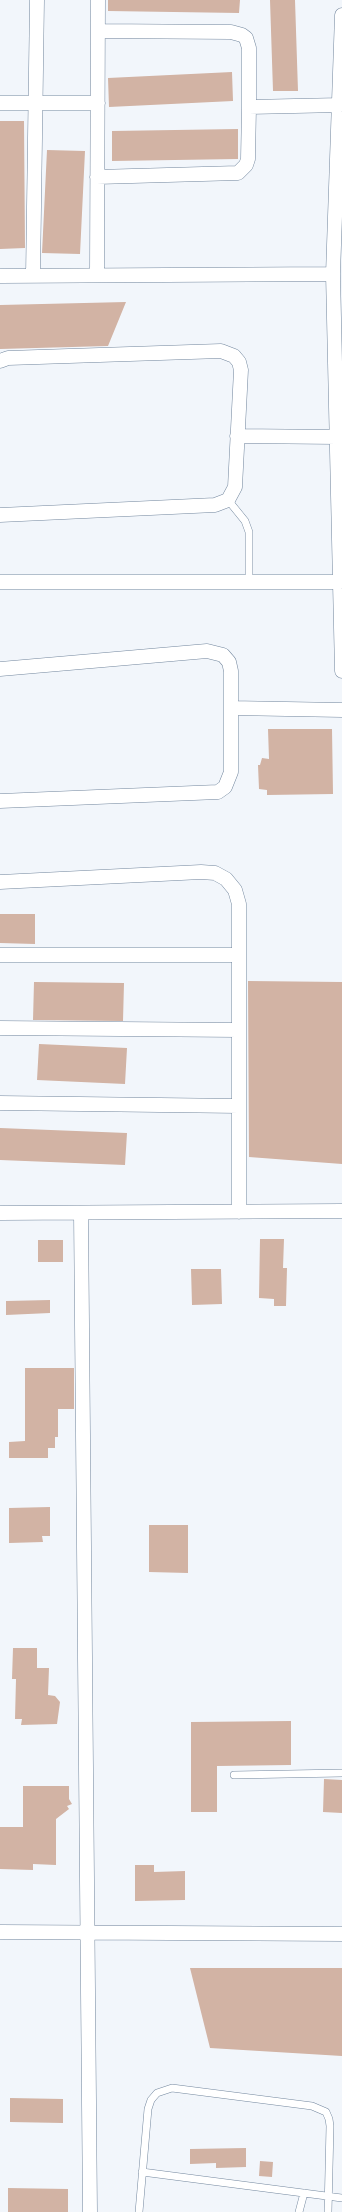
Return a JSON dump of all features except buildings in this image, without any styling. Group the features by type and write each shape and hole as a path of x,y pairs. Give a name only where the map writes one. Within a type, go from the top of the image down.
{"street":[{"path":"33,276 37,0"},
{"path":"97,276 98,0"},
{"path":"342,15 333,274 338,339 337,437 342,671"},
{"path":"97,177 238,173 246,165 248,159 249,107 249,48 246,38 242,35 231,32 98,31"},
{"path":"0,103 98,103"},
{"path":"249,107 340,105"},
{"path":"0,276 333,274"},
{"path":"0,361 16,358 229,352 239,362 241,370 235,487 228,500 215,505 0,515"},
{"path":"237,436 337,437"},
{"path":"0,582 340,582"},
{"path":"0,669 215,651 223,655 229,662 231,671 231,772 230,780 225,787 218,792 0,800"},
{"path":"231,708 342,710"},
{"path":"0,882 201,872 215,873 226,879 235,890 239,904 239,1212"},
{"path":"0,955 239,955"},
{"path":"0,1028 238,1030"},
{"path":"0,1103 239,1106"},
{"path":"0,1212 80,1213 342,1211"},
{"path":"80,1213 90,2212"},
{"path":"0,1932 342,1934"}],"lane":[{"path":"228,500 245,521 249,532 249,582"},
{"path":"234,1775 342,1773"},
{"path":"139,2212 148,2108 151,2100 157,2093 172,2088 312,2106 326,2112 330,2126 328,2212"},
{"path":"142,2172 342,2198"},
{"path":"299,2212 304,2193"}]}
